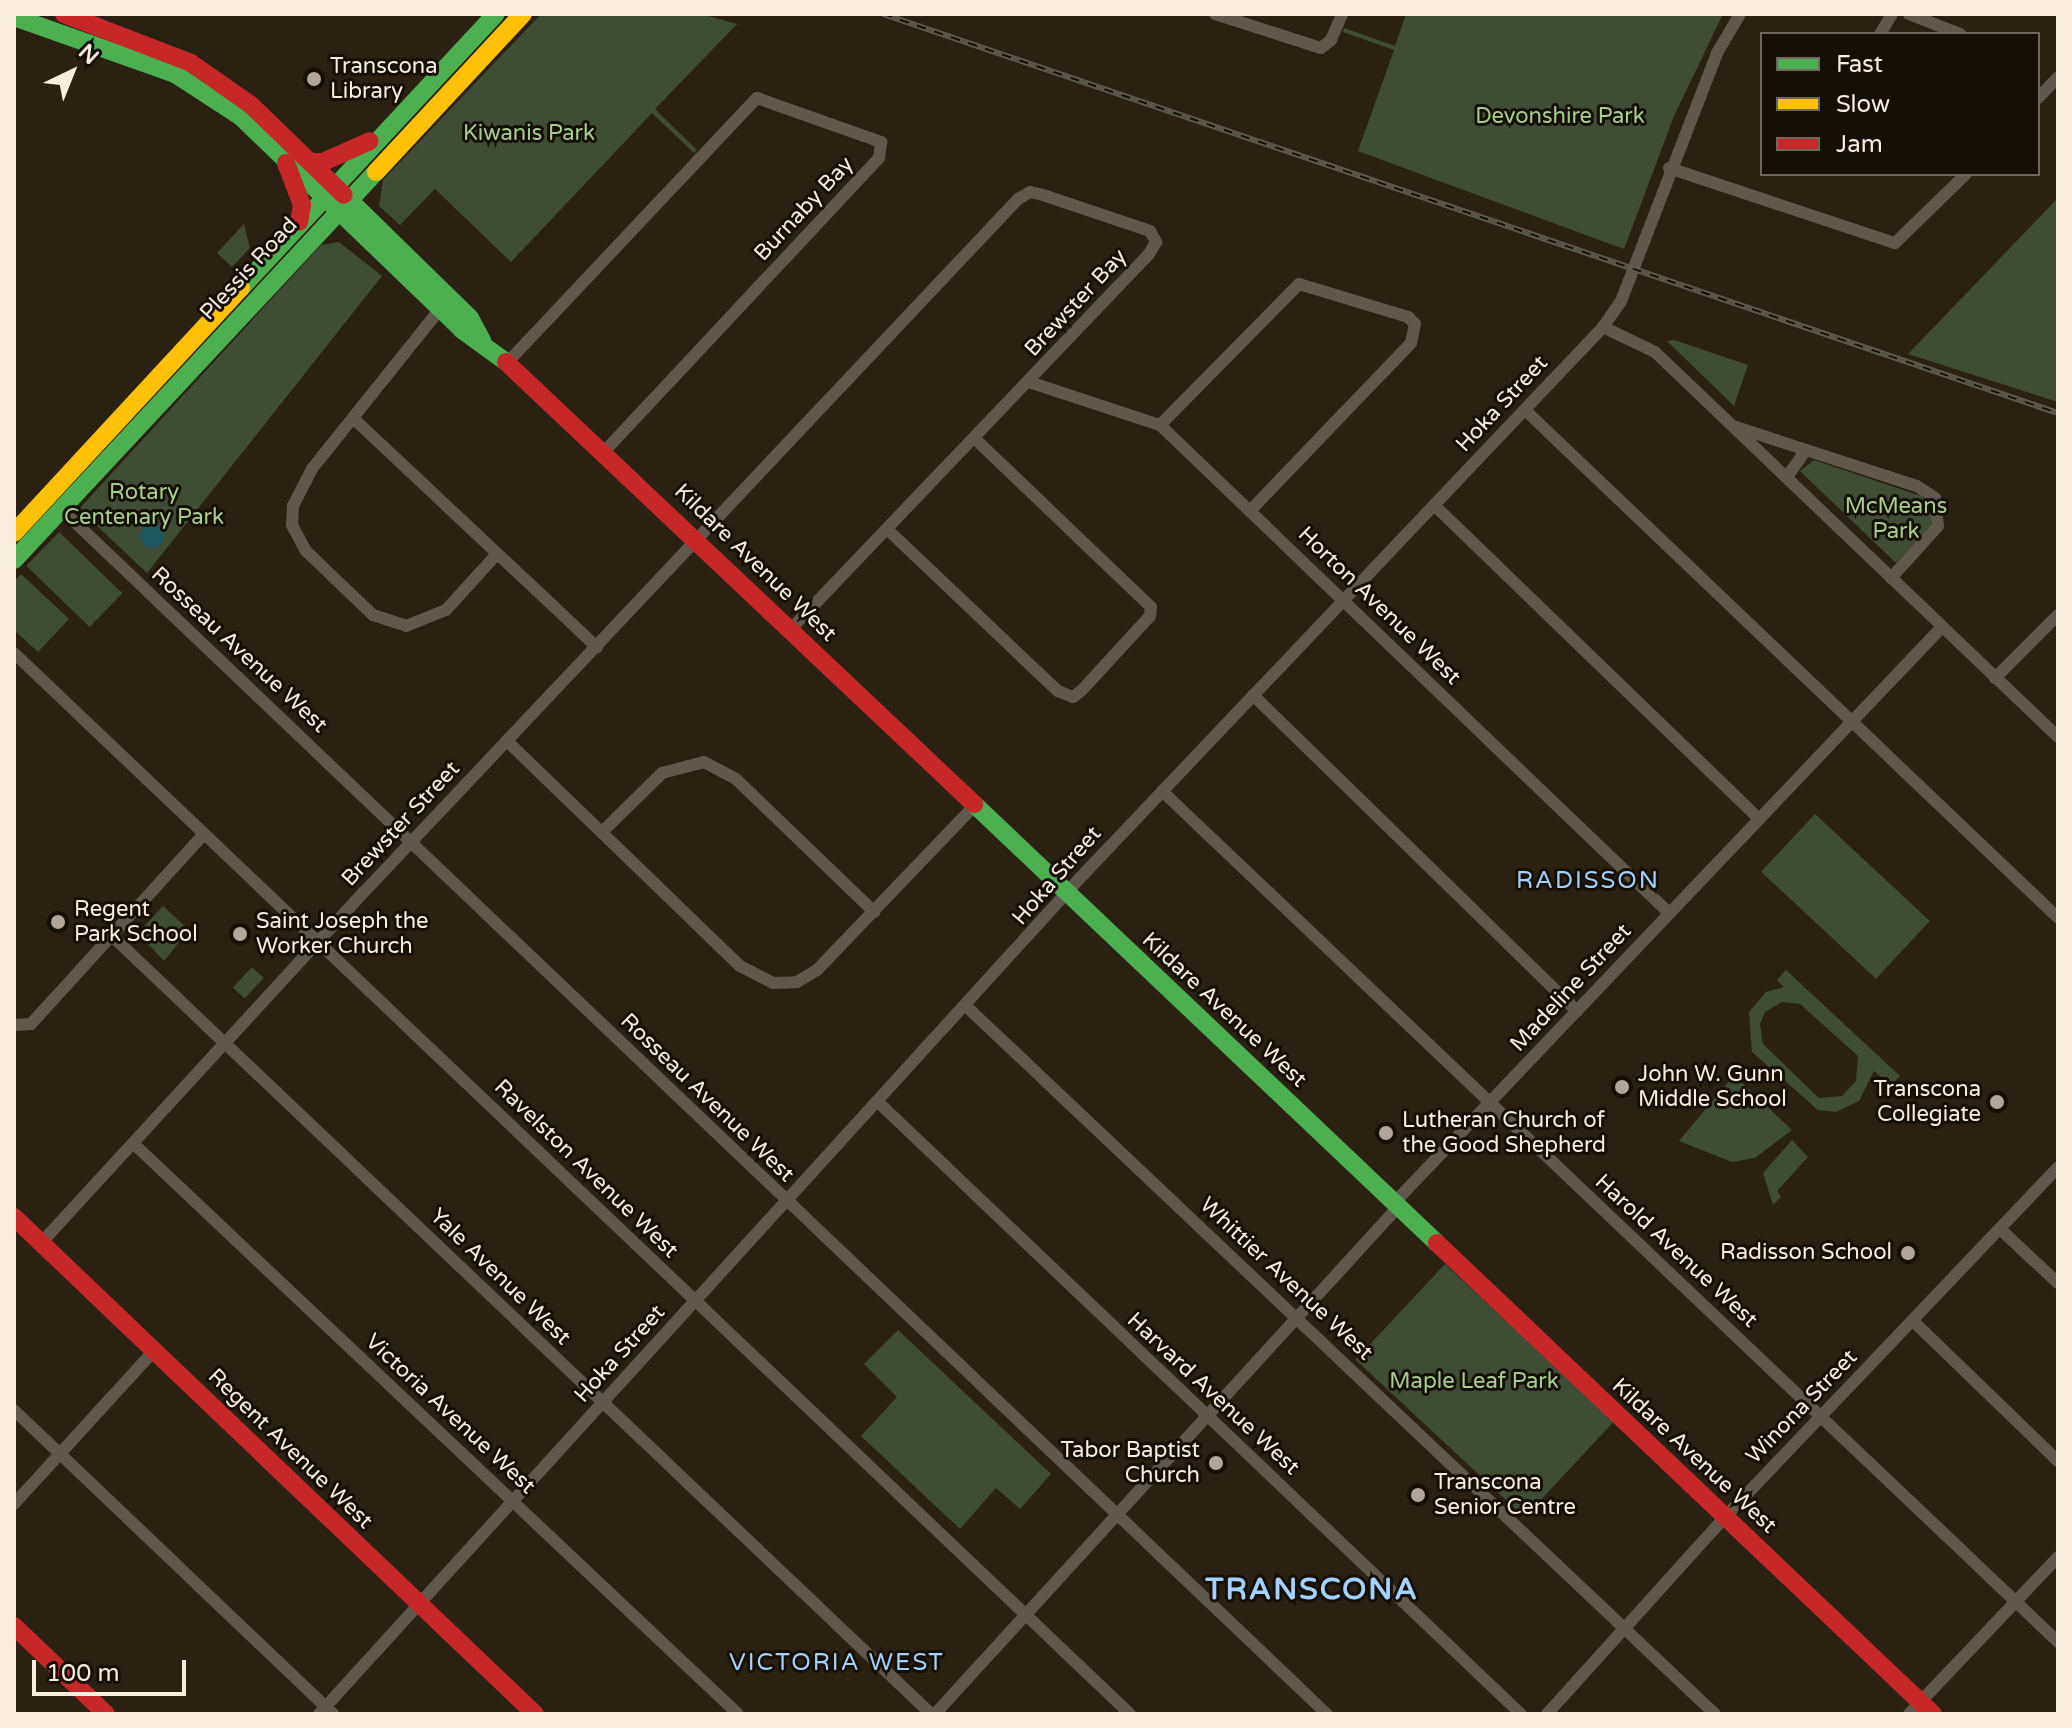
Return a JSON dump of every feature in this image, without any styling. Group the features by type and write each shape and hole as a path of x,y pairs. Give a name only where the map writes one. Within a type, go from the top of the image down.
{"street":[{"path":"64,14 155,46 210,75 311,162 335,197"},
{"name":"Plessis Road","path":"14,533 299,222 335,197 380,136 496,14"},
{"name":"Plessis Road","path":"14,560 335,197 523,14"},
{"path":"1215,14 1321,48 1331,40 1342,14"},
{"name":"Hoka Street","path":"326,1712 418,1603 967,1007 1067,893 1603,327 1621,301 1669,168 1717,53 1740,14"},
{"path":"1881,32 1892,14"},
{"path":"1909,14 1955,32"},
{"path":"14,17 175,74 240,116 286,160 335,197"},
{"path":"2041,90 2058,77"},
{"name":"Burnaby Bay","path":"507,363 757,98 881,142 879,158 604,452"},
{"path":"311,162 323,162 380,136"},
{"path":"286,160 302,205 299,222"},
{"path":"1669,168 1895,243 1964,176"},
{"name":"Brewster Bay","path":"696,542 1018,199 1030,192 1043,195 1150,231 1156,242 1149,254 790,630"},
{"name":"Kildare Avenue West","path":"335,197 440,309 483,341 604,452 1725,1517 1921,1710"},
{"name":"Kildare Avenue West","path":"335,197 470,318 483,341"},
{"path":"1160,425 1299,284 1408,317 1415,324 1411,343 1251,510"},
{"path":"440,309 312,469 293,506 297,539 373,615 406,626 446,610 497,554"},
{"path":"1603,327 1655,352 2058,737"},
{"name":"Horton Avenue West","path":"1029,382 1160,425 1669,913"},
{"path":"1525,410 2058,918"},
{"path":"353,418 597,647"},
{"path":"1733,426 1917,486 1935,498 1938,526 1891,578"},
{"path":"887,529 1058,691 1073,697 1082,690 1150,616 1151,607 974,438"},
{"path":"1787,477 1806,450"},
{"path":"1434,505 1759,819"},
{"name":"Rosseau Avenue West","path":"61,509 1327,1714"},
{"name":"Brewster Street","path":"41,1243 411,841 696,542"},
{"path":"1995,678 2058,615"},
{"name":"Madeline Street","path":"933,1714 1490,1103 1942,627"},
{"name":"Ravelston Avenue West","path":"14,653 1130,1714"},
{"path":"1253,695 1577,1011"},
{"path":"507,741 740,966 773,983 807,978 975,805"},
{"path":"602,832 662,773 704,762 736,779 874,912"},
{"name":"Harold Avenue West","path":"1162,791 2058,1642"},
{"path":"15,1026 31,1024 204,834"},
{"name":"Yale Avenue West","path":"111,935 933,1714"},
{"name":"Whittier Avenue West","path":"967,1007 1715,1714"},
{"name":"Harvard Avenue West","path":"878,1102 1521,1714"},
{"name":"Victoria Avenue West","path":"134,1144 738,1714"},
{"name":"Winona Street","path":"1547,1714 1725,1517 2058,1167"},
{"name":"Regent Avenue West","path":"14,1217 535,1714"},
{"path":"2000,1229 2058,1283"},
{"path":"1913,1321 2058,1461"},
{"path":"14,1504 153,1352"},
{"path":"14,1410 326,1712"},
{"path":"1921,1710 2058,1557"},
{"path":"14,1626 106,1714"}],"green space":[{"name":"Kiwanis Park","path":"541,14 701,14 737,24 655,109 697,150 694,153 652,113 511,262 435,189 400,225 379,206 383,180"},
{"name":"Devonshire Park","path":"1406,14 1723,14 1674,116 1624,249 1358,151 1394,50 1343,32 1344,28 1395,46"},
{"path":"2058,198 2058,402 1908,354"},
{"path":"244,224 250,248 232,267 217,253"},
{"name":"Rotary Centenary Park","path":"339,242 382,276 147,573 79,509 321,245"},
{"path":"1674,340 1748,365 1734,406 1667,341"},
{"name":"McMeans Park","path":"1814,460 1921,496 1933,508 1931,525 1896,563 1800,471"},
{"name":"Rotary Centenary Park","path":"59,532 122,593 90,627 26,566"},
{"name":"Rotary Centenary Park","path":"21,574 69,619 38,652 14,630 14,581"},
{"path":"1815,814 1930,921 1876,979 1761,872"},
{"path":"163,906 189,930 164,961 138,933"},
{"path":"252,967 264,978 245,998 233,987"},
{"path":"1786,970 1900,1076 1891,1085 1874,1071 1859,1101 1836,1112 1818,1110 1752,1052 1749,1012 1766,992 1784,987 1777,980","holes":["1782,1002 1800,1004 1858,1056 1856,1081 1842,1096 1819,1098 1763,1044 1760,1024 1765,1012"]},
{"path":"1737,1078 1792,1130 1755,1158 1732,1162 1679,1141 1730,1080"},
{"path":"1792,1140 1808,1157 1777,1191 1781,1197 1773,1205 1763,1173"},
{"name":"Maple Leaf Park","path":"1445,1264 1614,1422 1525,1517 1356,1360"},
{"path":"898,1330 1051,1474 1020,1509 996,1488 960,1529 861,1436 897,1397 864,1364"}],"water":[{"path":"152,524 160,528 164,536 160,544 152,548 144,544 140,536 144,528"}],"railway":[{"path":"883,14 2058,413"}],"traffic: fast":[{"path":"241,288 496,14"},
{"path":"14,17 175,74 240,116 462,330 506,362"},
{"path":"14,560 376,172"},
{"path":"344,195 470,318 482,341"},
{"path":"974,804 1437,1243"}],"traffic: slow":[{"path":"376,172 523,14"},
{"path":"14,533 241,288"}],"traffic: jam":[{"path":"64,14 191,63 251,105 344,195"},
{"path":"311,162 323,162 370,141"},
{"path":"286,163 302,205 299,222"},
{"path":"506,362 974,804"},
{"path":"14,1217 535,1714"},
{"path":"1437,1243 1933,1714"},
{"path":"14,1626 106,1714"}],"place":[{"name":"Transcona Library","path":"314,79"},
{"name":"Regent Park School","path":"58,922"},
{"name":"Saint Joseph the Worker Church","path":"240,934"},
{"name":"John W. Gunn Middle School","path":"1622,1087"},
{"name":"Transcona Collegiate","path":"1997,1102"},
{"name":"Lutheran Church of the Good Shepherd","path":"1386,1133"},
{"name":"Radisson School","path":"1908,1253"},
{"name":"Tabor Baptist Church","path":"1216,1463"},
{"name":"Transcona Senior Centre","path":"1418,1495"}],"district":[{"name":"RADISSON","path":"1588,881"},
{"name":"TRANSCONA","path":"1312,1590"},
{"name":"VICTORIA WEST","path":"837,1663"}]}
